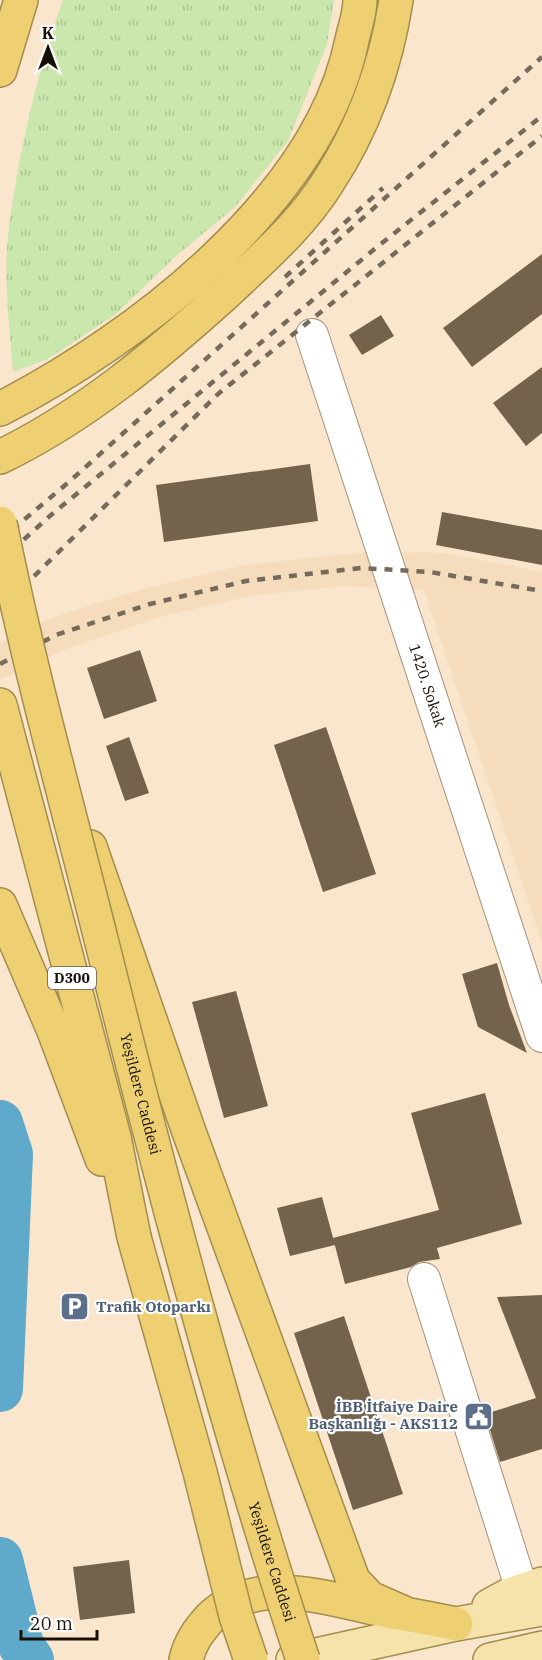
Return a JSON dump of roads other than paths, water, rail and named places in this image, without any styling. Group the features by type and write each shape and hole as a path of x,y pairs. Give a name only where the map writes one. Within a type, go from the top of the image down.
{"highway":[{"path":"0,70 21,0"},
{"path":"0,409 45,386 165,301 217,256 262,210 296,167 320,130 339,89 350,51 360,0"},
{"path":"0,457 71,417 137,371 267,255 306,213 328,182 369,104 384,57 396,0"},
{"name":"Yeşildere Caddesi","path":"0,523 53,750 156,1157 224,1406 303,1660"},
{"name":"D300","path":"2,712 114,1137 134,1237"},
{"path":"53,750 101,877 227,1240 353,1580 370,1598 404,1613"},
{"path":"0,905 54,1032 85,1118 134,1237 200,1472 236,1616 251,1660"},
{"path":"186,1660 189,1646 202,1626 220,1609 255,1594 300,1592 456,1624"}],"main road":[{"path":"293,1660 456,1624 535,1595"},
{"path":"490,1660 542,1648"}],"street":[{"name":"1420. Sokak","path":"312,335 542,1036"},
{"path":"424,1279 535,1595"}],"waterway":[{"path":"0,1123 10,1154 0,1389"},
{"path":"0,1560 21,1645 31,1660"}],"railway":[{"path":"0,540 70,481 542,57"},
{"path":"0,561 51,515 382,243 542,116"},
{"path":"0,610 218,394 542,136"},
{"path":"285,277 383,188"},
{"path":"0,664 56,635 150,604 246,581 361,568 430,572 542,591"}],"place":[{"name":"Trafik Otoparkı","path":"75,1307"},
{"name":"İBB İtfaiye Daire Başkanlığı - AKS112","path":"479,1416"}]}
